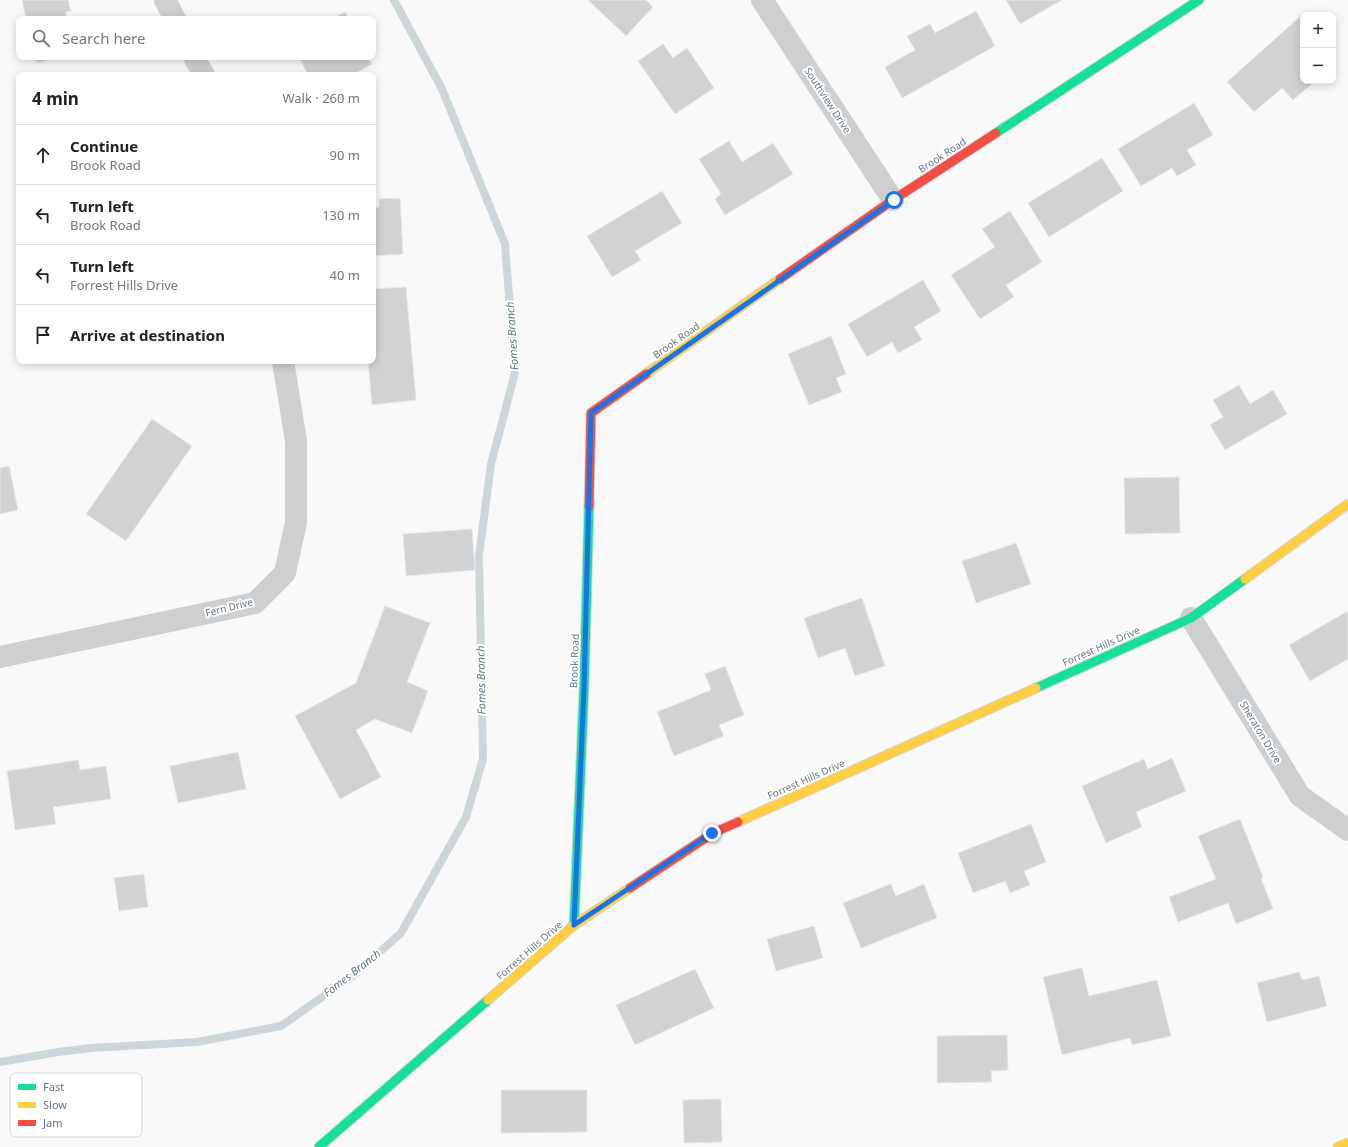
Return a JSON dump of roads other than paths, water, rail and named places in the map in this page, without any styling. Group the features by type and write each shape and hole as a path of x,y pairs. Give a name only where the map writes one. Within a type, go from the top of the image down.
{"main road":[{"name":"Brook Road","path":"574,925 584,688 591,413 894,200 1199,0"},
{"name":"Forrest Hills Drive","path":"319,1147 574,925 712,833 1191,618 1348,504"},
{"path":"1338,1147 1348,1143"}],"street":[{"path":"165,0 173,16"},
{"name":"Southview Drive","path":"762,0 894,200"},
{"path":"196,60 202,72"},
{"name":"Fern Drive","path":"0,657 255,603 285,573 296,522 296,441 283,364"},
{"name":"Sheraton Drive","path":"1191,618 1300,796 1348,830"}],"waterway":[{"name":"Fomes Branch","path":"0,1062 91,1048 197,1042 281,1026 355,974 401,933 466,817 483,759 479,556 491,464 515,373 505,244 442,89 394,0"}]}
